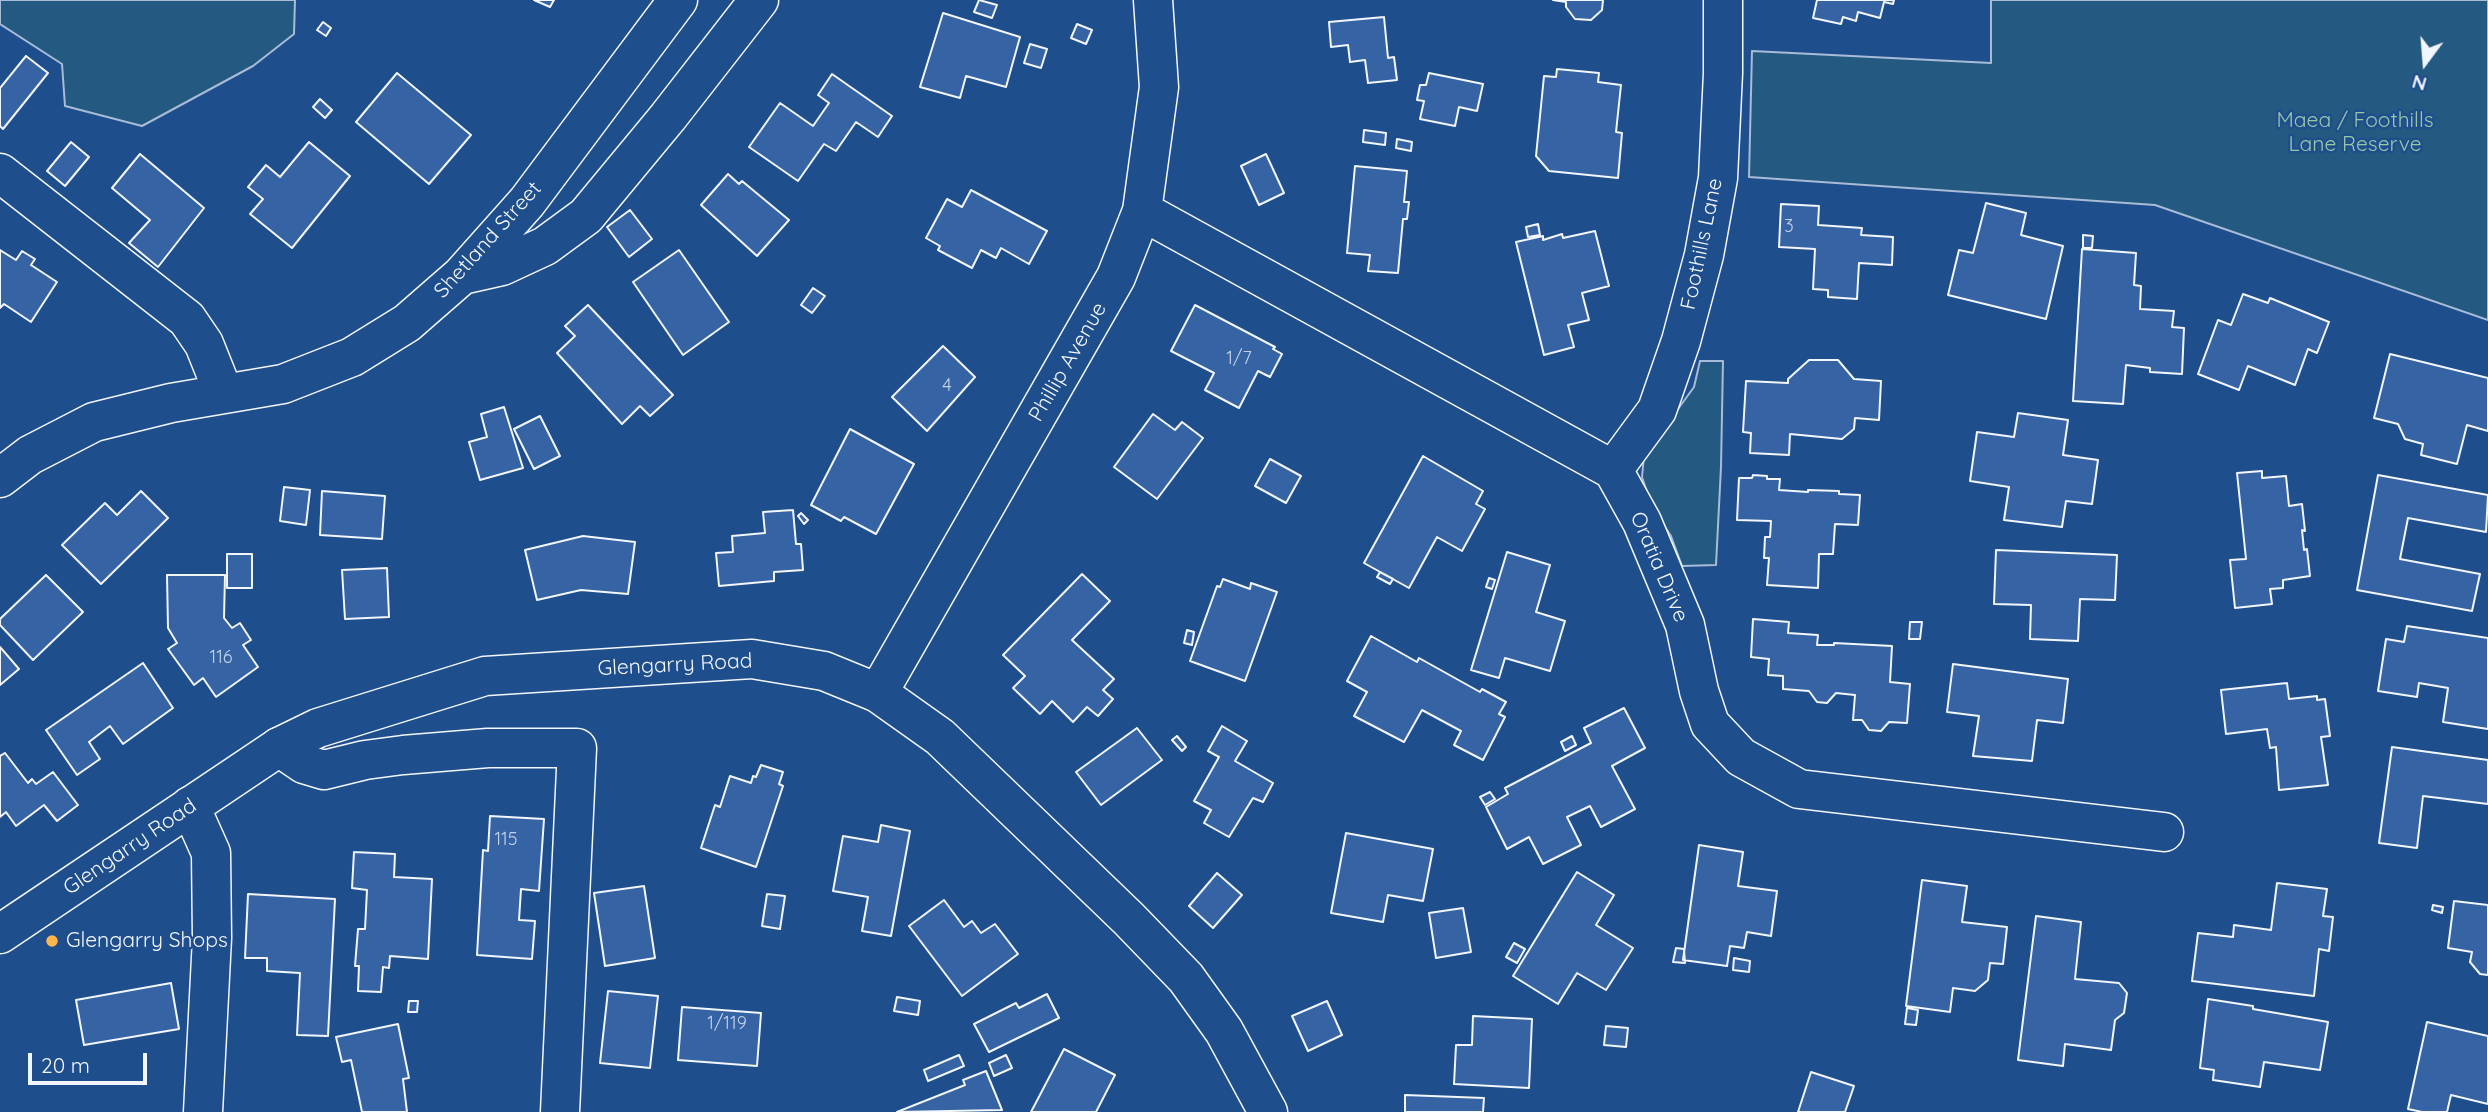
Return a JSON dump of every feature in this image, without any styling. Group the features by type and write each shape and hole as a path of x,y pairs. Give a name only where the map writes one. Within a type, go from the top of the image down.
{"street":[{"name":"Shetland Street","path":"0,478 30,455 94,422 171,403 283,384 352,357 407,323 462,275 527,202 678,0"},
{"path":"462,275 502,265 545,246 586,216 668,117 759,0"},
{"name":"Phillip Avenue","path":"878,693 1116,277 1142,211 1159,87 1153,0"},
{"name":"Foothills Lane","path":"1613,470 1657,410 1681,341 1704,256 1717,178 1723,73 1723,0"},
{"path":"0,173 187,319 204,344 224,394"},
{"path":"1142,211 1613,470"},
{"name":"Oratia Drive","path":"1613,470 1642,522 1685,625 1699,691 1710,724 1741,757 1800,789 2164,832"},
{"name":"Glengarry Road","path":"0,934 279,747 318,728 485,676 752,659 824,671 878,693 940,737 1129,919 1186,978 1224,1031 1268,1112"},
{"path":"279,747 304,764 324,770 365,760 403,755 488,748 577,748 561,1112"},
{"path":"190,806 211,853 212,938 203,1112"}],"green space":[{"path":"0,0 295,0 294,34 253,66 142,126 65,106 62,64 0,24"},
{"name":"Maea / Foothills Lane Reserve","path":"1991,0 2488,0 2488,320 2155,205 1749,177 1752,51 1991,63"},
{"path":"1700,361 1723,361 1716,565 1682,566 1671,536 1652,507 1642,477 1644,456 1694,387"}],"building":[{"path":"534,0 554,0 550,7"},
{"path":"979,0 997,5 992,18 974,12"},
{"path":"1553,0 1603,0 1602,10 1591,20 1575,19 1566,7 1566,2"},
{"path":"1817,0 1894,0 1893,4 1884,2 1880,18 1858,12 1856,21 1843,17 1841,24 1813,18"},
{"path":"943,13 1020,37 1006,87 966,76 960,98 920,87"},
{"path":"1384,17 1388,58 1394,57 1397,80 1368,83 1365,60 1350,62 1348,45 1331,47 1329,22"},
{"path":"323,22 331,28 326,36 317,30"},
{"path":"1077,24 1092,30 1086,44 1071,38"},
{"path":"1030,44 1047,49 1041,68 1024,63"},
{"path":"26,56 48,73 3,129 0,126 0,88"},
{"path":"1557,69 1599,73 1598,82 1621,85 1616,132 1622,133 1618,178 1549,171 1536,156 1544,76 1556,77"},
{"path":"397,73 471,135 429,184 356,122"},
{"path":"1429,73 1483,84 1477,111 1459,107 1455,126 1420,119 1424,101 1417,100 1420,85 1426,85"},
{"path":"832,74 892,116 878,137 856,122 836,151 824,144 798,181 749,147 780,103 813,126 829,103 818,95"},
{"path":"320,99 332,110 325,118 313,107"},
{"path":"1364,130 1386,133 1385,145 1363,142"},
{"path":"1397,139 1412,142 1411,151 1396,148"},
{"path":"71,142 89,157 65,186 47,171"},
{"path":"309,142 350,176 292,248 250,214 263,199 248,187 266,165 280,177"},
{"path":"140,154 204,208 158,267 129,243 150,220 112,188"},
{"path":"1266,154 1284,193 1259,205 1241,166"},
{"path":"1355,166 1407,171 1404,202 1409,202 1407,219 1403,219 1398,273 1368,271 1370,255 1347,253"},
{"path":"728,174 739,184 742,181 789,220 757,256 701,205"},
{"path":"971,190 1047,231 1029,264 1001,248 996,258 981,250 972,268 938,250 940,246 926,238 947,199 962,207"},
{"path":"1986,203 2026,213 2021,235 2063,246 2046,319 1948,295 1959,250 1973,253"},
{"path":"1781,204 1819,206 1818,225 1862,228 1861,235 1893,237 1892,265 1859,263 1857,299 1828,297 1828,290 1813,289 1815,249 1779,247"},
{"path":"630,210 652,239 629,257 607,227"},
{"path":"1538,224 1540,235 1528,237 1526,227"},
{"path":"1595,231 1609,286 1582,293 1589,320 1568,325 1574,347 1544,355 1516,242 1543,236 1543,240 1562,234 1563,238"},
{"path":"2083,235 2093,236 2092,248 2083,248"},
{"path":"2082,249 2136,253 2134,285 2141,286 2140,309 2174,311 2172,327 2184,328 2182,374 2150,372 2150,368 2126,365 2123,404 2073,401"},
{"path":"0,250 16,260 22,251 35,259 31,265 57,282 31,322 4,304 0,308"},
{"path":"679,250 729,322 683,355 633,282"},
{"path":"813,288 825,296 812,313 801,305"},
{"path":"2243,294 2268,303 2270,298 2329,322 2317,353 2308,349 2295,385 2248,366 2239,390 2198,374 2218,320 2231,325"},
{"path":"588,305 673,395 650,416 640,406 622,424 557,353 575,336 565,326"},
{"path":"1195,305 1275,347 1273,349 1282,354 1270,377 1258,371 1239,408 1205,390 1214,373 1171,351"},
{"path":"943,346 975,377 927,431 892,397"},
{"path":"2390,354 2488,378 2488,431 2467,425 2457,464 2421,455 2423,444 2405,439 2398,424 2374,418"},
{"path":"1809,360 1838,360 1854,379 1881,381 1879,420 1855,418 1854,429 1842,439 1790,434 1789,455 1750,453 1751,433 1743,432 1746,381 1788,383 1788,379"},
{"path":"504,407 523,468 480,480 469,442 487,437 481,414"},
{"path":"2018,413 2068,420 2063,455 2098,460 2092,504 2066,501 2062,527 2004,520 2009,487 1970,481 1977,432 2014,437"},
{"path":"1153,414 1175,430 1182,422 1203,438 1157,499 1114,467"},
{"path":"540,416 560,456 534,469 514,429"},
{"path":"850,429 914,464 876,534 844,517 841,521 811,505"},
{"path":"1423,456 1483,491 1476,504 1485,509 1462,551 1437,537 1409,588 1364,563"},
{"path":"1270,459 1301,476 1286,503 1255,486"},
{"path":"2262,471 2262,478 2286,476 2289,506 2302,504 2304,550 2307,549 2310,576 2283,580 2283,588 2270,589 2272,604 2235,608 2230,560 2246,559 2237,473"},
{"path":"1753,475 1780,479 1779,490 1839,491 1839,494 1860,495 1858,525 1835,524 1833,554 1819,554 1818,588 1767,585 1769,558 1764,558 1765,537 1770,537 1771,521 1737,520 1739,478 1752,478"},
{"path":"2378,475 2488,495 2486,532 2408,518 2400,559 2480,574 2472,611 2357,590"},
{"path":"284,487 310,490 306,525 280,521"},
{"path":"141,491 168,518 101,584 62,545 105,503 117,515"},
{"path":"322,491 385,496 382,539 320,535"},
{"path":"793,510 796,544 801,544 803,570 774,572 774,581 719,586 716,553 733,552 732,536 765,533 763,512"},
{"path":"801,513 808,520 804,524 798,516"},
{"path":"583,536 635,542 628,594 581,590 537,600 525,550"},
{"path":"1996,550 2117,555 2115,600 2080,599 2078,641 2030,639 2031,605 1994,604"},
{"path":"1507,552 1550,565 1536,612 1565,621 1550,671 1505,658 1499,678 1471,670"},
{"path":"227,554 252,554 252,588 227,588"},
{"path":"387,568 389,617 345,619 342,570"},
{"path":"1380,572 1393,579 1390,584 1377,577"},
{"path":"1082,574 1110,601 1072,640 1114,679 1103,690 1113,699 1098,716 1087,707 1073,722 1052,701 1040,714 1013,688 1025,676 1003,655"},
{"path":"46,575 83,612 33,660 0,625 0,619"},
{"path":"167,575 225,575 224,618 232,628 240,623 251,640 243,645 258,667 216,697 203,678 194,685 168,649 177,643 168,628"},
{"path":"1489,578 1495,580 1492,589 1486,587"},
{"path":"1223,579 1250,589 1251,583 1277,592 1245,681 1190,661 1217,586 1220,587"},
{"path":"1753,619 1789,622 1788,633 1818,635 1817,645 1834,643 1892,646 1890,682 1910,684 1907,723 1889,722 1881,731 1869,730 1862,720 1853,720 1855,695 1836,693 1827,703 1817,702 1809,691 1783,689 1783,676 1768,675 1769,659 1751,657"},
{"path":"1910,622 1922,622 1920,639 1909,639"},
{"path":"2407,626 2488,638 2488,729 2443,722 2448,688 2419,683 2417,697 2378,691 2386,639 2404,642"},
{"path":"1187,630 1194,632 1192,645 1184,643"},
{"path":"1371,636 1417,662 1419,658 1480,692 1482,689 1506,702 1499,714 1505,717 1483,760 1454,745 1461,731 1422,710 1404,742 1354,716 1367,692 1347,681"},
{"path":"0,647 19,669 0,685"},
{"path":"143,663 173,708 123,744 110,726 89,742 100,759 77,775 46,730"},
{"path":"1953,664 2068,679 2063,723 2037,720 2032,761 1973,756 1979,716 1947,712"},
{"path":"2287,683 2289,699 2317,696 2317,700 2325,699 2330,736 2321,737 2328,785 2279,790 2276,747 2270,748 2267,729 2226,734 2221,690"},
{"path":"1624,708 1645,748 1612,766 1635,809 1601,827 1590,806 1567,817 1581,845 1543,864 1529,837 1507,849 1486,807 1508,794 1505,788 1591,743 1584,728"},
{"path":"1222,726 1247,741 1235,761 1273,783 1263,802 1253,798 1229,837 1204,823 1211,810 1194,801 1219,757 1208,751"},
{"path":"1137,728 1162,760 1101,805 1076,772"},
{"path":"1177,736 1186,747 1182,751 1172,740"},
{"path":"1572,736 1576,745 1565,751 1561,742"},
{"path":"2392,747 2488,760 2488,804 2423,796 2417,848 2379,843"},
{"path":"5,753 28,783 32,779 36,784 53,772 78,805 57,821 44,805 16,826 6,812 0,817 0,756"},
{"path":"761,765 783,772 779,784 783,786 756,867 701,848 715,805 720,807 730,776 751,783"},
{"path":"1490,792 1495,799 1485,805 1480,797"},
{"path":"490,816 544,819 539,891 521,889 519,920 535,921 532,959 477,955 483,850 488,851"},
{"path":"881,825 910,831 891,936 862,931 868,897 833,891 843,836 878,842"},
{"path":"1346,833 1433,849 1423,901 1388,895 1383,922 1331,913"},
{"path":"1699,845 1743,852 1738,886 1777,891 1771,936 1747,932 1744,948 1730,946 1727,966 1683,960"},
{"path":"354,852 395,854 394,877 432,879 428,959 390,956 389,968 383,967 381,992 358,991 359,966 355,966 358,929 365,929 367,890 352,888"},
{"path":"1577,872 1614,895 1596,925 1633,948 1606,990 1577,973 1558,1004 1513,976"},
{"path":"1217,873 1242,895 1213,928 1189,906"},
{"path":"1922,880 1967,886 1962,922 2007,927 2003,964 1990,963 1988,980 1975,991 1953,988 1950,1012 1906,1006"},
{"path":"2277,883 2327,889 2323,916 2333,917 2329,951 2319,949 2314,996 2192,981 2198,933 2233,937 2234,925 2271,930"},
{"path":"644,886 655,958 605,966 594,893"},
{"path":"248,894 335,899 328,1036 297,1035 300,973 267,971 267,958 245,958"},
{"path":"767,894 785,896 780,929 762,926"},
{"path":"944,900 964,927 972,921 981,933 995,924 1018,954 962,996 909,926"},
{"path":"2454,901 2488,905 2488,975 2480,974 2470,962 2472,952 2448,948"},
{"path":"2433,905 2443,907 2442,913 2432,910"},
{"path":"1463,908 1471,952 1436,958 1429,913"},
{"path":"2036,916 2081,922 2075,979 2119,983 2127,993 2124,1013 2115,1020 2111,1050 2065,1044 2063,1066 2018,1060"},
{"path":"1514,943 1525,949 1517,963 1506,957"},
{"path":"1676,948 1684,949 1685,963 1673,962"},
{"path":"1734,958 1750,961 1749,972 1733,970"},
{"path":"171,983 179,1029 84,1045 76,1000"},
{"path":"608,991 658,996 650,1068 600,1063"},
{"path":"1047,994 1059,1018 989,1052 974,1024 1016,1003 1019,1008"},
{"path":"897,997 920,1001 918,1015 894,1011"},
{"path":"2208,999 2328,1022 2320,1070 2264,1062 2260,1087 2213,1080 2214,1070 2200,1068"},
{"path":"409,1001 418,1001 417,1012 408,1012"},
{"path":"1327,1001 1342,1035 1308,1051 1292,1016"},
{"path":"682,1007 761,1013 757,1066 678,1060"},
{"path":"1907,1008 1918,1010 1916,1025 1905,1024"},
{"path":"1473,1016 1532,1019 1529,1088 1454,1084 1456,1045 1472,1045"},
{"path":"2427,1022 2488,1036 2488,1104 2451,1095 2447,1112 2408,1109"},
{"path":"398,1024 409,1078 403,1079 407,1112 362,1112 351,1060 342,1062 336,1037"},
{"path":"1606,1026 1628,1028 1626,1047 1604,1045"},
{"path":"1064,1049 1115,1075 1096,1112 1031,1112"},
{"path":"959,1055 964,1066 928,1081 924,1070"},
{"path":"1006,1055 1012,1068 994,1076 989,1063"},
{"path":"986,1071 1002,1110 897,1112 965,1085 963,1080"},
{"path":"1811,1072 1854,1086 1845,1112 1798,1112"},
{"path":"1405,1095 1484,1098 1483,1112 1405,1112"}],"place":[{"name":"Glengarry Shops","path":"52,941"}]}
